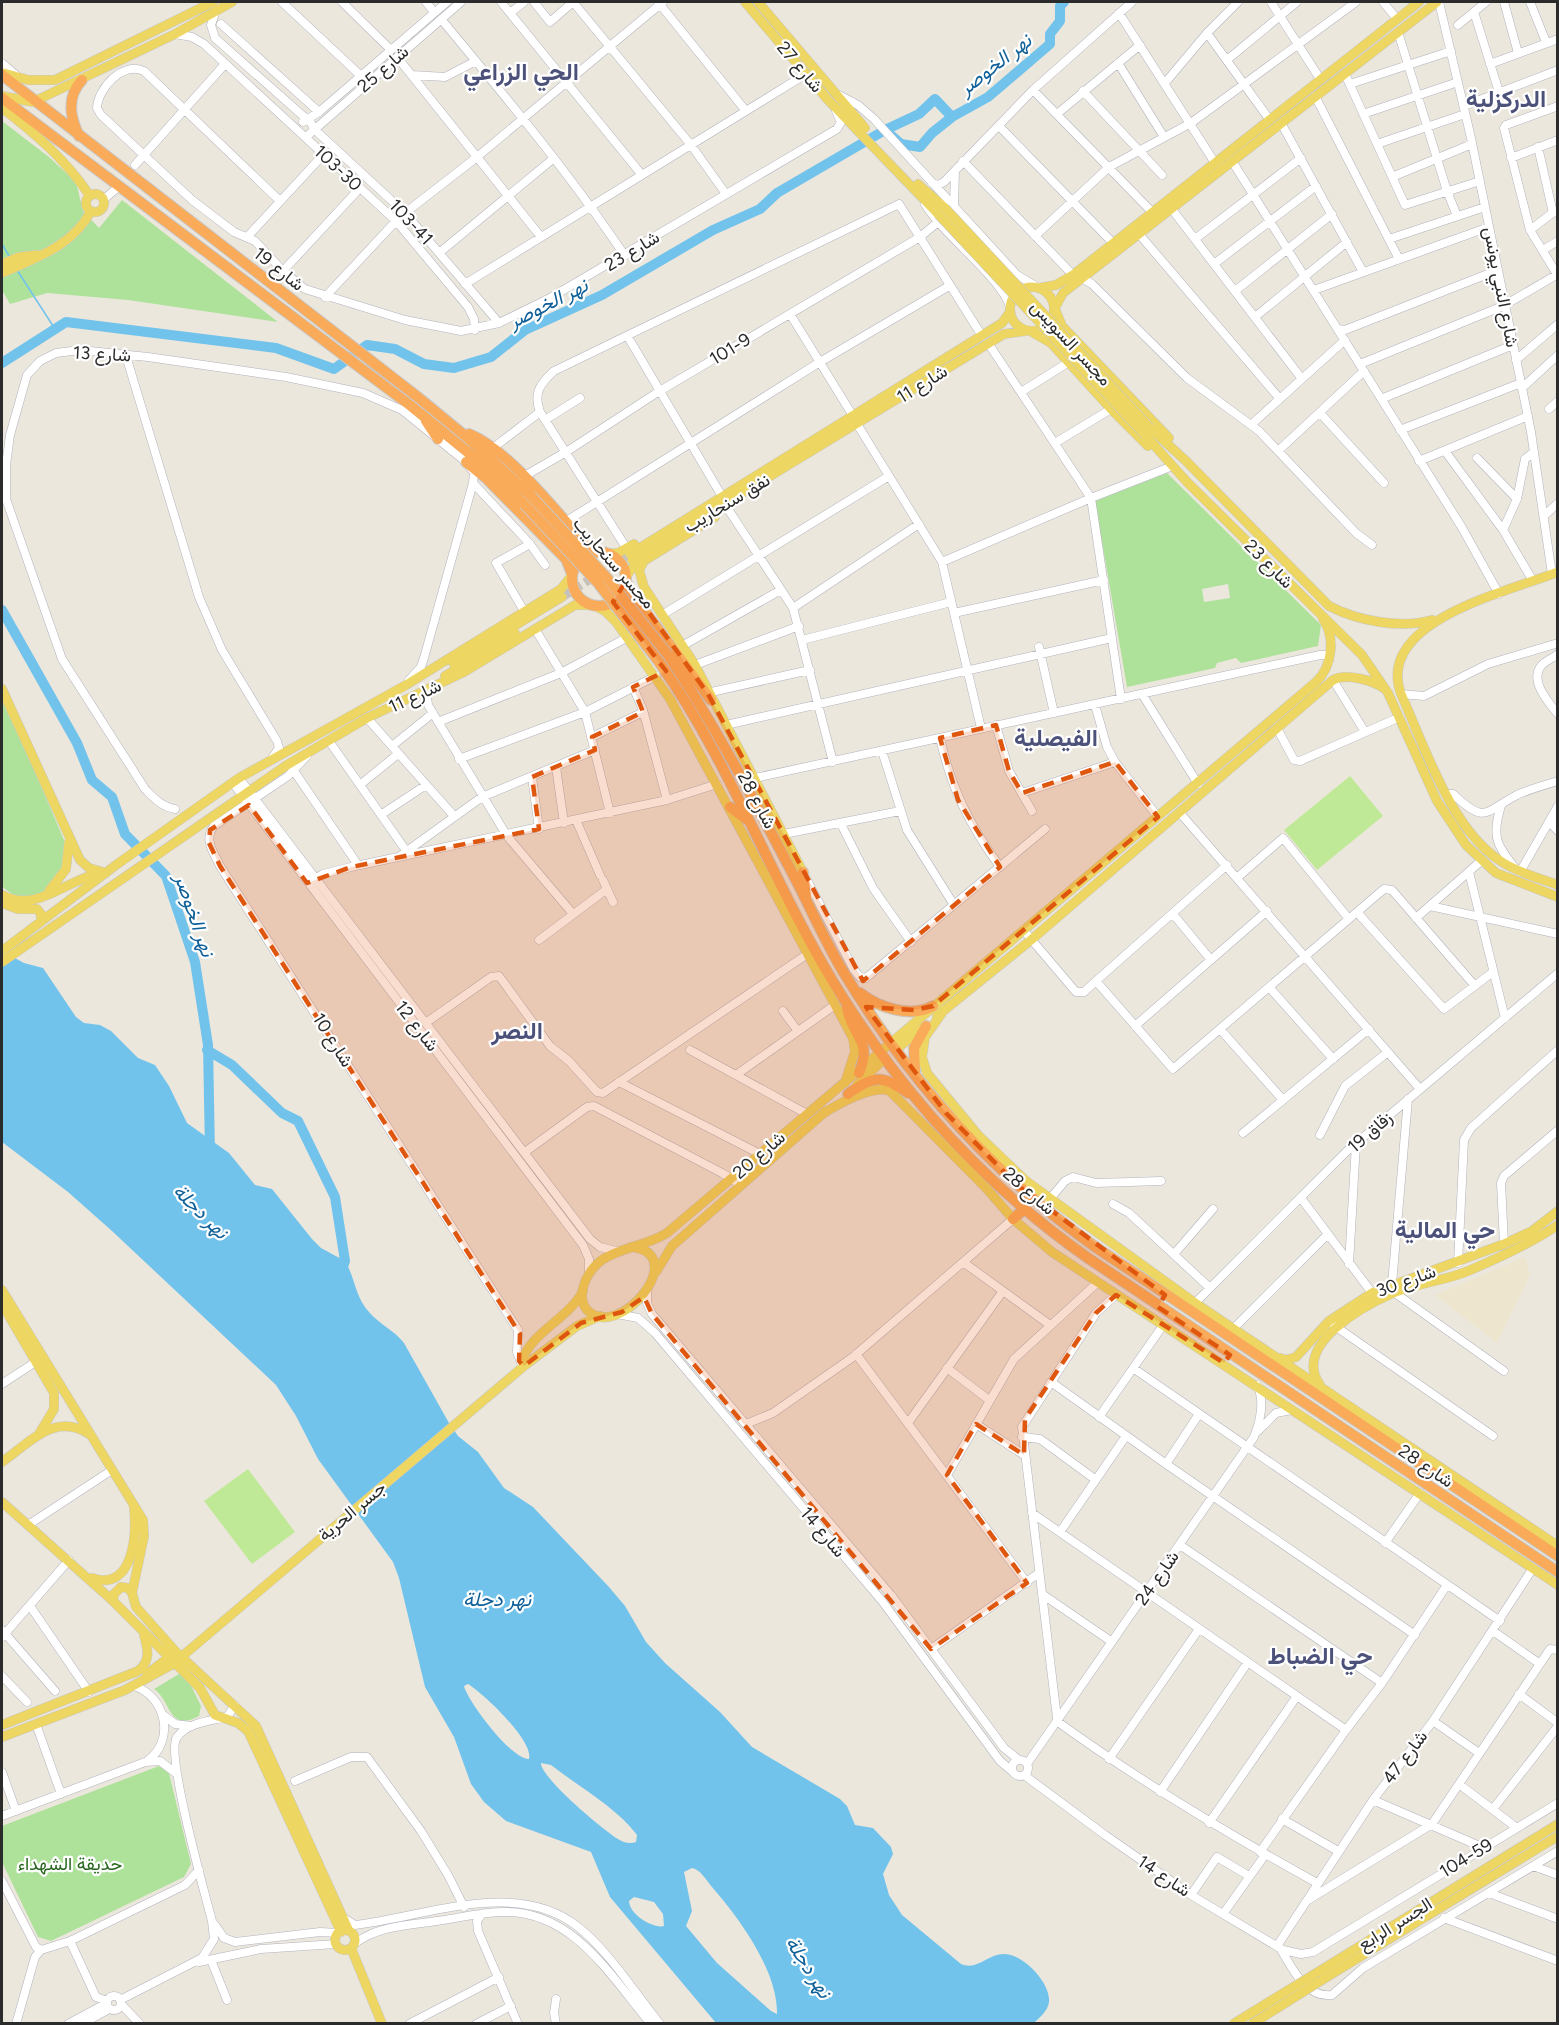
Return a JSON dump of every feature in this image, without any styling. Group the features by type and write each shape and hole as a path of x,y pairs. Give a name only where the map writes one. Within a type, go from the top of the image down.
{"highway":[{"name":"شارع 19","path":"2,74 33,102 79,136 279,297 415,402 452,426 528,500"},
{"path":"79,136 73,121 71,106 73,92 82,80"},
{"name":"شارع 19","path":"2,97 279,297"},
{"name":"شارع 19","path":"415,402 420,413 528,500"},
{"path":"420,413 438,440"},
{"path":"452,426 493,448 588,547 621,564 629,590 709,697"},
{"path":"466,462 486,478 568,562 575,593 591,605 604,606 617,599 626,579"},
{"name":"مجسر سنحاريب","path":"528,500 607,578 663,658"},
{"path":"572,575 582,558 602,553"},
{"name":"شارع 28","path":"663,658 819,956 883,1055 952,1140 1023,1210 1227,1359 1388,1466 1557,1572"},
{"name":"شارع 28","path":"663,658 743,778 831,951 893,1047 964,1133 1041,1198 1165,1295 1238,1336 1557,1556"},
{"path":"730,807 752,825"},
{"path":"803,872 808,903"},
{"path":"853,985 867,999 885,1008 937,1009"},
{"path":"845,999 849,1018 864,1046 864,1060 859,1073"},
{"path":"918,1078 914,1069 914,1048 926,1026"},
{"path":"883,1055 893,1047"},
{"path":"846,1089 870,1080 883,1079 894,1083 920,1103"},
{"path":"1013,1219 1023,1210"},
{"path":"1158,1307 1165,1295"}],"main road":[{"path":"2,74 20,79 55,80 213,2"},
{"path":"2,97 33,102 175,34 232,2"},
{"name":"شارع 27","path":"745,2 828,100 861,128"},
{"name":"شارع 27","path":"758,2 839,95 861,128"},
{"path":"1028,331 1039,331 1051,323 1059,296 1113,243 1419,2"},
{"path":"1187,482 1111,409 1051,343 1015,323 1010,309 1016,294 1022,289 1056,285 1078,276 1138,234 1438,2"},
{"path":"55,80 59,91"},
{"path":"2,108 54,151 72,170 90,196"},
{"path":"861,128 915,186 944,213"},
{"path":"90,196 99,195 104,199 101,211 91,211"},
{"path":"90,196 86,203 91,211"},
{"path":"4,267 42,254 75,233 83,226 91,211"},
{"name":"مجسر السويس","path":"944,213 1148,431 1187,482"},
{"path":"1038,287 1050,295 1059,323 1200,474"},
{"name":"شارع 11","path":"819,442 985,339 1007,320 1010,309"},
{"name":"شارع 11","path":"985,339 1011,331 1028,331"},
{"name":"مجسر السويس","path":"1148,431 1200,474"},
{"path":"644,560 636,563 627,557 628,549 631,551 720,493 819,442"},
{"path":"626,579 628,571 644,560 801,463 819,442"},
{"name":"نفق سنحاريب","path":"631,551 819,442"},
{"name":"شارع 23","path":"1200,474 1319,597 1336,610 1390,622 1415,624 1445,616"},
{"name":"شارع 23","path":"1187,482 1323,619 1352,645 1388,693 1437,801 1458,836 1481,861 1502,876 1557,897"},
{"path":"602,553 631,551"},
{"path":"644,560 639,570 640,580 695,665 709,697 755,778 803,872"},
{"path":"1555,573 1445,616 1416,635 1409,644 1397,670 1401,694 1447,794 1482,845 1501,862 1519,872 1557,885"},
{"name":"شارع 11","path":"39,927 123,876 245,793 318,747 367,718 434,687 535,629 561,601 572,575"},
{"path":"406,686 443,669 561,601"},
{"path":"411,699 561,601"},
{"name":"شارع 11","path":"39,927 116,865 236,780 272,758 406,686 524,611 561,601 591,605"},
{"path":"591,605 605,611 656,676 730,807 806,955 855,1041 846,1089"},
{"path":"893,1047 1316,682 1326,671 1329,661 1329,632 1323,619"},
{"path":"893,1047 926,1026 937,1009 1031,940 1278,730 1333,680 1346,676 1372,683 1388,693"},
{"path":"2,689 69,840 83,863 92,870 106,873"},
{"path":"1437,801 1447,794"},
{"path":"45,895 66,869 69,840"},
{"path":"2,895 24,902 90,876 106,873"},
{"path":"2,903 18,909 38,909 41,914 39,927 2,962"},
{"path":"2,951 39,927"},
{"path":"937,1009 925,1037 923,1062 933,1083 975,1131 1041,1198 1195,1303 1238,1336 1267,1351 1323,1389 1401,1447 1557,1546"},
{"name":"شارع 20","path":"631,1247 654,1241 667,1233 736,1181 822,1115 859,1073 883,1055"},
{"name":"شارع 20","path":"655,1274 672,1246 760,1154 807,1114 846,1089 883,1055"},
{"path":"822,1115 868,1091 879,1089 890,1091 987,1189 1013,1219 1052,1252 1164,1324 1227,1359 1255,1383 1388,1466 1420,1493 1557,1585"},
{"name":"شارع 30","path":"1323,1389 1315,1376 1315,1358 1333,1325 1394,1288 1532,1231 1557,1210"},
{"name":"شارع 30","path":"1267,1351 1282,1359 1292,1359 1372,1293 1466,1272 1536,1240 1557,1225"},
{"path":"631,1247 647,1253 654,1262 655,1274 647,1291 636,1303 615,1314 602,1316 593,1314 586,1308 582,1299 583,1290 589,1274 598,1263 616,1251 631,1247"},
{"path":"2,1290 52,1378 93,1437 141,1515 144,1530 132,1593"},
{"name":"جسر الحرية","path":"524,1366 522,1360 530,1346 571,1308 583,1290"},
{"path":"2,1304 37,1361 52,1378 55,1403 39,1434"},
{"name":"جسر الحرية","path":"137,1685 144,1676 171,1661 241,1605 524,1366 577,1326 602,1316"},
{"path":"2,1462 52,1427 67,1425 81,1429 93,1437"},
{"path":"2,1502 113,1600 143,1633 200,1688 213,1712 221,1718 238,1723 251,1735 343,1932 382,2024"},
{"path":"89,1577 108,1581 117,1578 124,1571 135,1536 134,1507"},
{"path":"113,1600 115,1591 121,1587 128,1588 138,1611 179,1654 235,1705 261,1734 343,1917 343,1932"},
{"path":"2,1725 89,1692 144,1666 148,1652 143,1633"},
{"path":"2,1737 137,1685"},
{"name":"الجسر الرابع","path":"1233,2024 1557,1824"},
{"name":"الجسر الرابع","path":"1252,2024 1557,1836"},
{"path":"343,1932 355,1937 347,1946"}],"street":[{"path":"282,2 361,76"},
{"path":"342,2 391,50"},
{"path":"426,2 435,12"},
{"name":"شارع 25","path":"298,129 302,122 307,121 318,112 447,2"},
{"name":"شارع 25","path":"306,137 461,2"},
{"path":"501,2 642,175"},
{"path":"510,13 524,2"},
{"path":"534,2 550,22 573,2 691,145 726,194"},
{"path":"405,213 477,157 660,2 746,111"},
{"path":"930,180 942,183 1033,90 1132,2"},
{"path":"1165,83 1207,33 1238,2"},
{"path":"1271,2 1320,79"},
{"path":"1227,60 1297,2"},
{"path":"1035,237 1109,167 1191,123 1356,2"},
{"path":"1383,2 1397,19"},
{"name":"شارع النبي يونس","path":"1438,2 1480,181 1503,306 1528,416 1555,573"},
{"path":"1458,26 1486,2"},
{"path":"1504,2 1518,53"},
{"path":"1530,2 1545,42"},
{"path":"1474,12 1499,92"},
{"path":"215,13 211,25 215,38 312,124 314,129"},
{"path":"1119,13 1215,162"},
{"path":"441,19 524,118 591,206 625,256"},
{"path":"221,24 318,112"},
{"path":"1398,32 1447,191 1458,216"},
{"path":"1207,33 1269,119"},
{"name":"103-30","path":"175,34 197,39 396,221 471,310 475,330"},
{"path":"1490,64 1557,39"},
{"path":"1057,114 1140,45"},
{"path":"1350,84 1451,51"},
{"path":"397,57 542,237"},
{"path":"412,75 445,77 477,62"},
{"path":"2,63 20,79"},
{"path":"1118,63 1164,137"},
{"path":"135,165 225,64"},
{"name":"شارع 23","path":"184,111 144,71 137,68 129,70 108,83 98,97 97,108 101,115 192,200 232,231 248,236 305,289 325,297 442,329 475,330 499,323 550,298 625,256 837,129 841,120 828,100"},
{"path":"1377,144 1427,127 1499,92 1557,70"},
{"path":"465,284 806,74"},
{"path":"1345,74 1405,205 1480,181"},
{"path":"1363,114 1458,82"},
{"path":"1033,90 1153,213"},
{"path":"1083,91 1162,176"},
{"path":"839,95 858,105 874,119 930,180 944,213 1001,290 1010,309"},
{"path":"1315,96 1399,259"},
{"path":"1278,451 1362,368 1503,306 1557,275 1530,230 1504,128 1506,125 1557,106"},
{"path":"184,111 280,201"},
{"path":"1281,123 1364,272"},
{"path":"999,126 1113,243"},
{"name":"103-41","path":"314,129 405,213 499,323"},
{"path":"1511,158 1557,140"},
{"path":"1392,177 1472,144"},
{"path":"1530,230 1555,211 1538,147"},
{"path":"248,236 324,155"},
{"path":"439,253 554,158"},
{"path":"1195,239 1301,158"},
{"path":"1232,161 1382,399 1499,594"},
{"path":"963,162 1035,237 1078,276 1092,284 1187,378 1252,424 1356,533 1372,545"},
{"path":"944,213 953,197 956,169"},
{"path":"915,186 1017,275 1038,287"},
{"path":"1214,264 1316,186"},
{"path":"283,271 360,188"},
{"path":"104,199 116,189"},
{"path":"631,551 595,502 540,412 535,399 540,384 554,371 899,204 949,286 1091,498 1121,699"},
{"path":"1389,239 1485,207"},
{"path":"1171,208 1302,378"},
{"name":"101-9","path":"523,477 658,392 920,237 944,213"},
{"path":"1235,291 1332,214"},
{"path":"325,297 396,221"},
{"path":"1314,290 1489,227"},
{"path":"1138,234 1280,399"},
{"path":"1255,317 1306,278 1347,242"},
{"path":"1542,250 1557,242"},
{"path":"443,277 453,269"},
{"path":"1338,329 1345,330 1498,270"},
{"path":"565,522 820,362 949,286"},
{"path":"790,314 942,562 981,728"},
{"path":"1516,360 1557,324"},
{"path":"628,337 658,392 720,493"},
{"path":"1252,424 1345,340"},
{"path":"1382,399 1513,345"},
{"name":"شارع 13","path":"175,809 158,802 145,789 62,659 6,499 6,465 10,435 27,375 40,361 56,353 80,350 276,375 363,393 402,410 438,440"},
{"path":"1401,430 1521,385 1557,355"},
{"path":"126,356 199,597 222,651 277,741 286,747 296,747"},
{"path":"1021,393 1069,362"},
{"path":"545,420 580,398"},
{"path":"1549,409 1557,401"},
{"path":"1055,443 1111,409"},
{"path":"493,448 540,412"},
{"path":"1320,412 1384,483"},
{"path":"1419,461 1528,416"},
{"path":"438,440 466,462 474,473 473,483 530,544 545,566"},
{"path":"1444,451 1503,530 1533,581"},
{"path":"1503,530 1516,499 1525,459 1534,452"},
{"path":"1477,458 1516,499"},
{"path":"942,562 1170,467"},
{"path":"662,615 759,558 889,476"},
{"name":"شارع 11","path":"394,692 421,667 473,483"},
{"path":"1545,515 1557,504"},
{"path":"728,509 779,591 793,608 833,762"},
{"path":"793,608 919,524"},
{"path":"524,611 496,563 530,544"},
{"path":"954,613 1104,580"},
{"path":"682,646 779,591"},
{"path":"802,640 951,602"},
{"path":"695,665 799,626"},
{"path":"535,629 585,712 610,813"},
{"path":"438,722 561,673 627,637"},
{"path":"726,725 966,670 1040,650 1112,638"},
{"path":"1401,694 1424,696 1488,664 1557,643"},
{"path":"1040,650 1054,713"},
{"path":"755,778 1323,654 1329,661"},
{"path":"1557,654 1541,666 1538,675 1542,693 1557,714"},
{"path":"709,697 810,670"},
{"path":"459,759 585,712 656,676"},
{"path":"1333,680 1365,732"},
{"path":"428,705 427,697 434,687"},
{"path":"633,687 643,712 667,800"},
{"path":"1142,694 1198,784"},
{"path":"411,699 419,699 428,705 507,836 573,914"},
{"path":"1095,705 1107,747 1115,762 1158,817"},
{"path":"592,737 643,712"},
{"path":"392,746 433,713"},
{"path":"1278,730 1297,762 1400,717"},
{"path":"367,718 454,816"},
{"path":"996,725 1009,771 1032,811"},
{"path":"940,738 958,800 974,829 1000,867"},
{"path":"272,758 278,753 277,741"},
{"path":"329,741 407,852"},
{"name":"شارع 10","path":"318,747 294,771 210,830 208,838 214,855 518,1330 517,1352 524,1366"},
{"path":"395,859 483,797 595,750"},
{"path":"882,751 900,811 919,850 954,905"},
{"path":"361,784 398,754"},
{"path":"1022,793 1115,762"},
{"path":"556,766 564,823"},
{"path":"294,771 358,865"},
{"path":"532,777 539,829"},
{"name":"شارع 12","path":"236,780 401,1005 583,1245 589,1259 589,1274"},
{"path":"1447,794 1453,794 1466,808 1477,812 1489,812 1521,793 1557,781"},
{"path":"311,881 358,865 610,813 667,800 717,784"},
{"path":"382,814 426,785"},
{"path":"1500,806 1495,824 1496,841 1519,872 1556,810"},
{"path":"1556,810 1554,826 1557,831"},
{"path":"784,834 900,811"},
{"path":"1180,813 1420,1089"},
{"path":"576,820 613,902"},
{"path":"841,824 873,888 911,942"},
{"path":"803,872 841,947 860,977 867,978 1045,829"},
{"path":"1238,877 1283,838 1349,919"},
{"path":"1416,918 1481,861"},
{"path":"1025,932 1076,992 1084,992 1227,865"},
{"path":"1469,872 1505,1018"},
{"name":"شارع 12","path":"311,881 427,1022 593,1242 604,1249 616,1251"},
{"path":"1096,981 1173,1068 1388,888 1475,986"},
{"path":"539,940 607,889"},
{"path":"1430,906 1557,934"},
{"path":"1135,1026 1267,911"},
{"path":"1357,912 1441,1008 1448,1009 1493,972"},
{"path":"1173,914 1211,960"},
{"path":"427,1022 491,977 499,976 550,1046 569,1061 594,1089 603,1093 721,1010 806,955"},
{"name":"زقاق 19","path":"1195,1303 1356,1143 1557,973"},
{"path":"1269,987 1333,1059"},
{"path":"401,1005 409,999"},
{"path":"736,1075 835,1005"},
{"path":"783,1011 797,1030"},
{"path":"1220,1029 1283,1100"},
{"path":"1243,1133 1368,1029"},
{"path":"690,1050 807,1114"},
{"path":"1458,1263 1464,1140 1471,1128 1557,1050"},
{"path":"1320,1135 1345,1086 1388,1052"},
{"path":"619,1082 760,1154"},
{"path":"476,1102 483,1096"},
{"path":"1408,1099 1394,1288 1504,1371"},
{"path":"525,1152 587,1107 596,1106 736,1181"},
{"path":"1504,1244 1501,1183 1504,1176 1557,1130"},
{"path":"1349,1264 1356,1143"},
{"path":"1041,1198 1073,1177 1096,1183 1161,1181"},
{"path":"1301,1198 1372,1293"},
{"path":"1113,1204 1129,1214 1210,1288"},
{"path":"1174,1253 1213,1209"},
{"path":"746,1424 773,1413 856,1354 1013,1219"},
{"path":"1238,1336 1328,1234"},
{"path":"963,1262 1050,1325"},
{"path":"947,1475 1014,1359 1097,1283"},
{"name":"شارع 14","path":"647,1291 647,1303 652,1314 861,1559 932,1649 1004,1748 1019,1760"},
{"path":"908,1423 1003,1291"},
{"path":"1116,1294 1096,1313 1025,1419 1022,1437 1054,1710 1058,1722 1160,1792 1317,1883"},
{"name":"شارع 14","path":"615,1314 638,1318 655,1333 882,1601 1000,1761 1013,1772"},
{"path":"1099,1417 1164,1324"},
{"path":"1333,1325 1493,1436"},
{"path":"856,1354 1027,1583"},
{"path":"2,1384 37,1361"},
{"path":"947,1368 989,1400"},
{"path":"1133,1368 1500,1621"},
{"path":"1051,1382 1213,1497 1415,1635"},
{"name":"شارع 24","path":"1027,1764 1254,1437 1260,1416 1260,1391 1255,1383"},
{"path":"1254,1437 1276,1413 1288,1409 1295,1410"},
{"path":"1166,1464 1199,1414"},
{"path":"976,1424 1024,1455"},
{"path":"1060,1532 1126,1436"},
{"path":"1022,1437 1040,1439 1096,1480"},
{"path":"28,1525 112,1470"},
{"path":"1385,1543 1420,1493"},
{"path":"1032,1513 1346,1730"},
{"path":"1180,1545 1382,1683"},
{"path":"55,1691 3,1634 69,1560"},
{"name":"شارع 47","path":"1278,1947 1338,1851 1373,1800 1433,1721 1533,1568"},
{"path":"932,1649 1039,1573"},
{"path":"1223,1914 1249,1876 1282,1819 1382,1683 1447,1586"},
{"path":"1042,1594 1112,1642"},
{"path":"30,1606 89,1692"},
{"path":"1109,1759 1199,1629"},
{"path":"1493,1631 1540,1664"},
{"path":"1304,1903 1432,1824 1540,1664 1555,1649"},
{"path":"1160,1792 1248,1662"},
{"path":"2,1676 27,1702"},
{"path":"137,1685 149,1694 161,1713 165,1726 163,1741 156,1753 145,1762"},
{"path":"1493,1809 1557,1724 1520,1694"},
{"path":"1209,1822 1297,1696"},
{"path":"70,1941 96,1997 116,2010 121,2002 202,1958 212,1946 214,1936 212,1921 177,1774 173,1744 178,1736 192,1726 232,1713 235,1705"},
{"path":"161,1713 175,1724 192,1726"},
{"path":"1433,1721 1479,1753"},
{"path":"36,1724 61,1794"},
{"path":"295,1781 351,1757 367,1757 421,1831 464,1907"},
{"path":"1019,1760 1027,1764 1028,1769 1024,1775 1018,1776 1013,1772 1012,1765 1019,1760"},
{"path":"2,1816 145,1762 160,1761 177,1774"},
{"path":"2,1772 16,1810"},
{"name":"شارع 14","path":"1024,1775 1119,1846 1191,1895 1278,1947"},
{"path":"1459,1784 1517,1828"},
{"path":"1373,1800 1484,1848"},
{"name":"104-59","path":"1278,1947 1301,1954 1313,1952 1557,1803"},
{"path":"1282,1819 1338,1851"},
{"path":"1278,1947 1290,1969 1301,1981 1323,1995 1338,1992 1363,1968 1557,1851"},
{"path":"1191,1895 1217,1857 1249,1876"},
{"path":"1533,1866 1557,1875"},
{"path":"16,2024 35,1957 41,1950 70,1941 185,1885 199,1870"},
{"path":"2,1881 4,1894 36,1947 41,1950"},
{"path":"1489,1893 1557,1919"},
{"path":"496,1903 496,1912"},
{"path":"192,1964 271,1947 347,1946 371,1933 404,1922 464,1907 517,1903 543,1909 578,1927 660,2024"},
{"path":"343,1917 355,1925 458,1918 496,1912 517,1912 542,1917 573,1934 651,2024"},
{"path":"482,1914 477,1921 478,1931 518,2024"},
{"path":"458,1918 478,1931"},
{"path":"1444,1918 1557,1961"},
{"path":"212,1921 224,1938 235,1942 320,1932 343,1932"},
{"path":"211,1960 227,2000"},
{"path":"409,2024 499,1977"},
{"path":"82,2024 107,2004 113,1996 140,2024"},
{"path":"556,1999 554,2013 556,2024"},
{"path":"68,2024 107,2004"},
{"path":"476,2024 512,2006"}],"highlighted area":[{"path":"626,581 708,694 863,981 1000,867 958,800 940,738 996,725 1009,771 1022,793 1115,762 1158,817 933,1006 915,1010 866,1007 946,1113 1016,1184 1165,1295 1158,1307 1230,1355 1224,1363 1116,1295 1096,1313 1025,1419 1024,1455 976,1424 947,1475 1027,1583 931,1649 652,1314 644,1297 622,1312 581,1323 524,1366 519,1361 520,1334 220,866 209,843 210,830 249,805 307,883 351,867 539,829 532,777 595,750 592,737 643,712 633,687 666,671 613,602"}],"shaded area":[{"path":"1525,1257 1530,1275 1497,1343 1435,1295"}],"green space":[{"path":"2,121 49,157 76,182 83,211 99,228 122,200 278,322 128,300 47,293 10,304 2,290"},
{"path":"1167,473 1321,625 1318,646 1241,663 1236,658 1217,663 1215,668 1127,687 1095,501","holes":["1228,584 1230,598 1204,602 1202,589"]},
{"path":"2,694 65,844 66,862 62,874 49,889 34,896 17,896 2,886"},
{"path":"1350,776 1383,816 1317,870 1284,830"},
{"path":"248,1469 295,1532 252,1564 204,1501"},
{"path":"184,1671 201,1706 199,1716 189,1720 176,1718 154,1689"},
{"name":"حديقة الشهداء","path":"159,1766 169,1773 191,1864 184,1877 51,1941 38,1937 2,1862 2,1826"}],"water":[{"name":"نهر دجلة","path":"2,951 24,963 43,968 76,1017 84,1023 100,1025 111,1031 138,1058 155,1065 169,1086 187,1123 229,1153 255,1185 272,1189 321,1248 345,1261 364,1306 404,1343 458,1436 478,1452 504,1488 533,1507 609,1587 625,1606 646,1642 665,1663 720,1712 752,1747 840,1799 847,1806 855,1825 873,1828 891,1847 893,1854 883,1874 889,1895 902,1915 961,1964 967,1966 978,1964 1004,1954 1011,1955 1027,1964 1041,1978 1048,1994 1049,2002 1043,2014 1033,2024 716,2023 610,1897 591,1852 506,1821 484,1802 471,1784 454,1737 425,1687 399,1578 393,1562 318,1459 296,1416 276,1385 112,1231 68,1192 2,1142","holes":["468,1684 475,1689 506,1718 524,1741 529,1759 521,1757 502,1741 473,1704 464,1686","541,1763 551,1765 608,1806 637,1835 636,1842 622,1841 610,1834 561,1791 543,1770","692,1868 701,1873 745,1929 771,1980 776,1997 777,2014 717,1963 686,1926 692,1911 684,1872","634,1897 654,1902 663,1914 664,1926 642,1920 633,1911 629,1901"]}],"waterway":[{"name":"نهر الخوصر","path":"2,363 66,322 276,348 334,369 367,345 395,349 424,364 454,368 491,357 525,330 602,295 713,230 760,209 777,193 885,130 901,144 920,147 932,133 952,117 988,97 1050,44 1050,34 1060,21 1060,6 1064,2"},
{"name":"نهر الخوصر","path":"885,130 919,114 935,99 952,117"},
{"path":"2,244 9,256"},
{"path":"17,270 55,329"},
{"name":"نهر الخوصر","path":"2,610 77,743 92,780 112,797 125,834 166,876 195,962 208,1045 210,1153"},
{"path":"207,1050 232,1065 282,1113 298,1121 335,1197 345,1261 341,1273"}],"tunnel":[{"path":"562,597 630,554"}],"district":[{"name":"الحي الزراعي","path":"521,72"},
{"name":"الدركزلية","path":"1506,99"},
{"name":"الفيصلية","path":"1056,738"},
{"name":"النصر","path":"517,1031"},
{"name":"حي المالية","path":"1445,1230"},
{"name":"حي الضباط","path":"1320,1656"}]}
